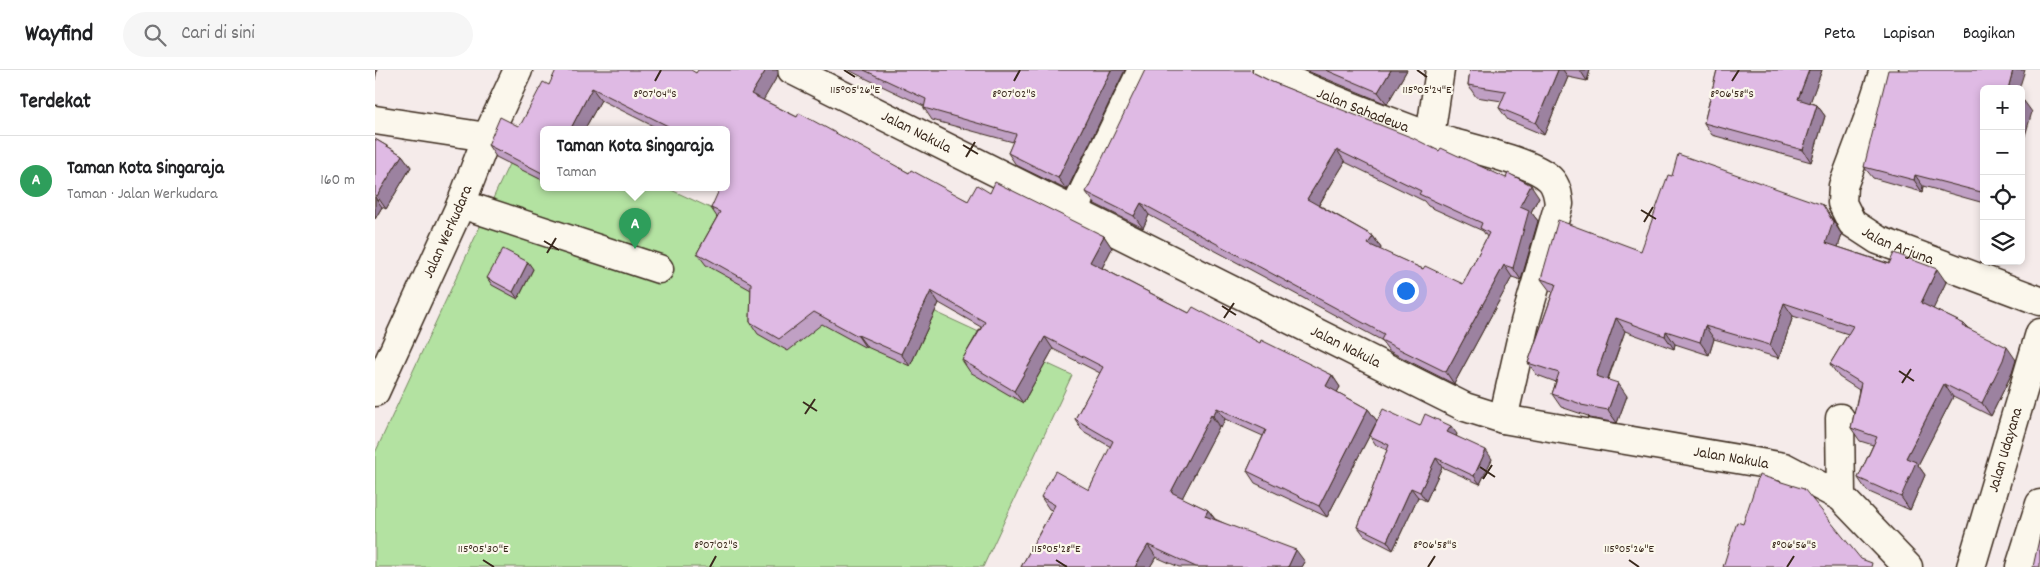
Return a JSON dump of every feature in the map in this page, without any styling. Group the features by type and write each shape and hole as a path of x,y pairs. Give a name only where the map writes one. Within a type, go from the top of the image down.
{"street":[{"name":"Jalan Werkudara","path":"375,392 461,204 487,137 518,70"},
{"name":"Jalan Nakula","path":"792,70 1465,407 1503,419 1784,467 1841,497 1908,567"},
{"path":"1075,211 1142,70"},
{"name":"Jalan Sahadewa","path":"1267,70 1304,87 1430,136 1530,167 1551,179 1558,192 1559,204 1525,322 1503,419"},
{"name":"Jalan Sahadewa","path":"1430,136 1440,70"},
{"name":"Jalan Arjuna","path":"1884,70 1843,186 1842,203 1852,223 1878,240 2040,301"},
{"path":"375,120 487,137"},
{"path":"461,204 659,269"},
{"name":"Jalan Udayana","path":"1971,567 2035,365 2040,333"},
{"path":"1840,418 1841,497"},
{"path":"2020,567 2040,504"}],"green space":[{"path":"528,123 540,129 540,191 673,191 1072,375 983,567 375,567 375,453"}],"building":[{"path":"556,70 691,70 696,73 698,70 766,70 751,94 797,117 799,113 909,173 911,170 968,201 977,185 990,193 995,182 1104,236 1090,262 1189,313 1193,307 1260,343 1261,340 1332,375 1326,386 1368,409 1319,506 1247,471 1266,430 1217,408 1213,416 1211,415 1171,492 1208,510 1205,516 1296,550 1288,567 1196,567 1148,545 1135,567 1021,567 1055,505 1041,497 1055,471 1089,490 1113,441 1075,419 1103,367 1045,337 1014,391 962,360 985,322 931,291 901,354 858,336 814,312 779,339 750,322 751,283 697,253 720,212 711,208 719,191 730,191 730,126 668,126 592,88 572,126 540,126 540,172 488,145 500,117 518,126 521,124 543,82 549,85"},
{"path":"864,70 1111,70 1058,178 1008,153 1016,134 924,108 926,99"},
{"path":"1145,70 1250,70 1272,82 1413,138 1439,151 1441,148 1506,178 1508,173 1531,185 1520,206 1529,210 1513,268 1504,265 1446,372 1381,340 1384,334 1141,203 1134,216 1086,192","holes":["1337,150 1421,191 1419,194 1482,223 1480,228 1489,233 1463,284 1425,266 1423,269 1368,244 1373,236 1307,199"]},
{"path":"1326,70 1391,70 1378,92"},
{"path":"1470,70 1558,70 1536,123 1499,108 1506,91 1468,85"},
{"path":"1717,70 1809,70 1798,99 1817,105 1803,150 1704,123"},
{"path":"1888,70 2013,70 2009,85 1980,85 1980,192 1915,175 1914,180 1864,167"},
{"path":"375,139 402,155 377,196 375,195"},
{"path":"1678,154 1823,205 1833,222 1826,243 1889,264 1894,253 1937,269 1921,303 2007,347 2003,360 1982,403 1944,384 1906,458 1916,462 1901,497 1858,478 1877,437 1851,428 1861,383 1830,364 1853,326 1784,303 1770,345 1705,326 1700,342 1666,331 1665,336 1616,318 1596,376 1618,383 1608,410 1581,405 1552,394 1559,373 1528,363 1556,284 1541,279 1558,220 1641,251 1668,175 1672,176"},
{"path":"503,249 528,262 513,292 487,278"},
{"path":"1383,409 1420,426 1425,414 1451,426 1447,432 1486,450 1474,476 1436,458 1420,492 1411,488 1387,541 1358,527 1389,445 1370,436"},
{"path":"1759,475 1804,489 1861,559 1872,563 1871,567 1723,567 1737,522 1743,524"},
{"path":"2040,535 2040,567 2033,567"}],"place":[{"name":"Taman Kota Singaraja","path":"635,249"}]}
